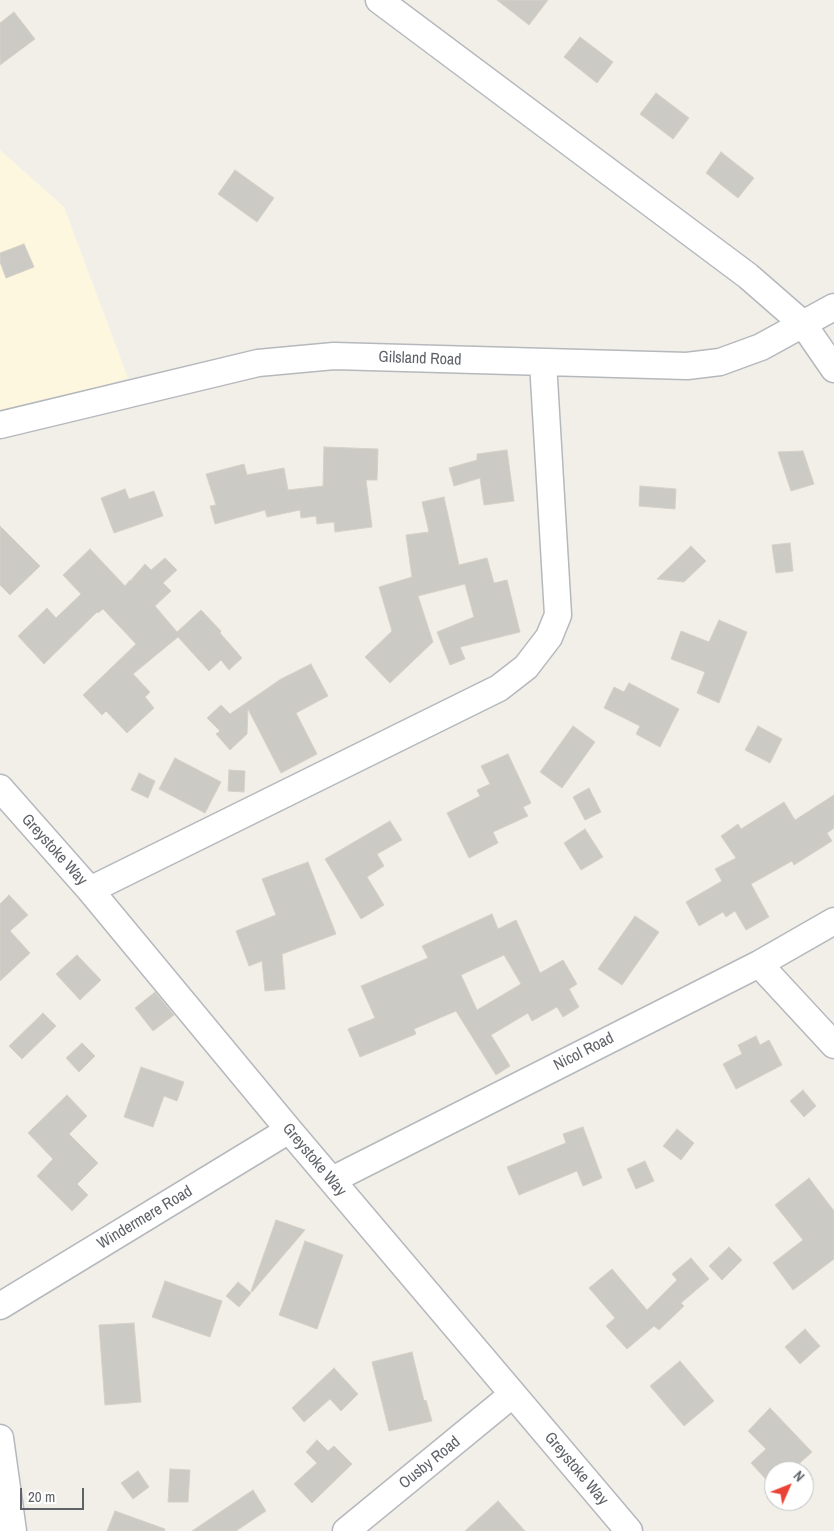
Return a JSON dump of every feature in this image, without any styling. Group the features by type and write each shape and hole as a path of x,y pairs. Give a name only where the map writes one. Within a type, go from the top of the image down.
{"street":[{"path":"379,0 748,276 803,324 834,369"},
{"name":"Gilsland Road","path":"0,425 258,363 334,356 687,366 720,362 761,347 834,307"},
{"path":"90,890 499,688 526,667 549,637 558,615 543,362"},
{"name":"Greystoke Way","path":"5,802 90,890 289,1130 629,1531"},
{"name":"Nicol Road","path":"332,1180 759,964 834,921"},
{"path":"759,964 834,1045"},
{"name":"Windermere Road","path":"0,1306 289,1130"},
{"name":"Ousby Road","path":"346,1531 513,1394"},
{"path":"0,1438 13,1531"}],"shaded area":[{"path":"0,150 64,207 128,378 0,417"}],"building":[{"path":"497,0 548,0 529,25"},
{"path":"14,12 35,39 0,65 0,23"},
{"path":"580,37 613,62 597,83 564,57"},
{"path":"656,93 689,118 673,139 640,114"},
{"path":"721,152 754,178 738,198 706,173"},
{"path":"235,170 274,198 257,222 218,194"},
{"path":"24,244 34,267 6,278 0,262 0,253"},
{"path":"324,447 378,449 377,480 366,480 372,527 335,532 334,522 317,524 316,516 301,518 300,510 267,517 265,510 215,524 210,506 216,505 206,474 244,464 247,475 284,468 288,490 323,486"},
{"path":"507,450 514,501 484,505 480,478 454,486 449,468 477,460 477,454"},
{"path":"803,451 814,484 791,491 778,452"},
{"path":"640,486 676,489 675,509 639,506"},
{"path":"125,489 129,499 154,491 163,516 114,533 101,498"},
{"path":"444,497 459,565 487,558 494,583 507,580 520,632 460,647 465,659 450,665 437,632 474,617 465,584 418,596 433,642 390,683 365,657 392,631 379,587 412,577 406,535 429,532 422,502"},
{"path":"0,526 40,566 10,595 0,585"},
{"path":"790,543 793,571 776,573 772,545"},
{"path":"691,546 706,561 684,582 657,579"},
{"path":"90,549 125,586 130,580 132,582 131,580 145,564 151,570 165,558 177,570 163,583 171,591 155,606 177,632 201,610 221,631 220,633 242,658 229,670 221,660 209,671 178,637 133,674 150,692 145,697 154,708 127,733 106,711 102,715 83,695 136,644 103,609 97,612 44,664 18,636 47,608 56,618 81,594 63,575"},
{"path":"719,620 747,632 719,703 697,693 705,672 671,659 681,631 709,642"},
{"path":"311,664 328,696 296,713 317,754 281,773 248,709 247,734 230,750 216,734 220,731 207,718 221,705 230,714 281,679"},
{"path":"629,683 679,709 660,747 636,734 640,726 604,708 614,687 624,692"},
{"path":"573,726 595,742 562,788 540,772"},
{"path":"758,726 782,739 770,763 745,750"},
{"path":"508,754 531,803 523,807 528,816 493,832 498,843 469,858 447,813 480,796 477,790 490,784 481,766"},
{"path":"175,758 221,782 205,813 159,789"},
{"path":"229,770 245,771 244,792 228,791"},
{"path":"139,773 155,781 148,798 131,790"},
{"path":"589,788 601,812 585,820 573,797"},
{"path":"834,795 834,828 827,833 832,841 794,865 792,861 751,884 769,917 746,930 735,911 726,917 723,912 699,926 686,902 722,881 715,869 736,858 721,836 738,824 741,829 784,802 795,820"},
{"path":"390,821 402,840 377,854 384,866 367,877 384,905 361,919 325,859"},
{"path":"585,829 603,857 581,870 564,843"},
{"path":"308,862 336,934 282,954 285,989 265,991 262,961 249,966 236,931 276,915 262,879"},
{"path":"9,895 28,915 10,931 30,953 0,981 0,904"},
{"path":"492,914 498,929 516,920 540,973 563,960 577,984 569,989 579,1007 563,1017 557,1007 532,1021 528,1013 491,1035 510,1066 496,1075 456,1011 414,1029 416,1034 360,1057 348,1029 375,1018 361,986 428,958 422,946","holes":["504,955 521,984 477,1010 461,975"]},
{"path":"635,916 659,932 622,985 598,969"},
{"path":"77,955 101,980 80,1000 56,974"},
{"path":"155,992 174,1015 153,1031 135,1008"},
{"path":"43,1013 56,1026 22,1059 9,1046"},
{"path":"756,1036 760,1045 769,1040 782,1065 736,1089 723,1064 742,1054 738,1045"},
{"path":"82,1043 95,1056 79,1072 66,1058"},
{"path":"141,1067 184,1082 177,1101 164,1096 153,1127 124,1117"},
{"path":"803,1090 816,1106 804,1117 790,1101"},
{"path":"67,1095 87,1116 69,1134 98,1163 77,1184 88,1195 72,1211 37,1176 53,1159 28,1133"},
{"path":"583,1127 602,1178 583,1186 577,1171 519,1195 507,1167 566,1143 563,1134"},
{"path":"677,1129 694,1143 681,1160 663,1146"},
{"path":"645,1161 654,1181 636,1189 627,1169"},
{"path":"809,1178 834,1211 834,1259 793,1290 773,1263 803,1240 775,1205"},
{"path":"276,1220 305,1230 252,1292 251,1291"},
{"path":"305,1241 343,1255 317,1329 279,1315"},
{"path":"729,1247 742,1260 722,1280 709,1266"},
{"path":"691,1258 709,1279 681,1303 684,1306 659,1330 654,1326 627,1349 606,1326 615,1318 589,1288 612,1269 647,1310 677,1280 672,1274"},
{"path":"165,1281 222,1301 210,1337 152,1317"},
{"path":"238,1282 251,1293 239,1307 226,1296"},
{"path":"134,1323 141,1402 105,1405 99,1325"},
{"path":"805,1329 820,1346 800,1364 785,1347"},
{"path":"412,1352 424,1401 426,1400 432,1421 389,1431 372,1362"},
{"path":"680,1361 714,1401 684,1426 650,1386"},
{"path":"334,1368 358,1394 341,1411 330,1399 304,1422 292,1408"},
{"path":"770,1408 812,1452 802,1461 764,1461 764,1477 751,1463 766,1449 748,1431"},
{"path":"317,1440 328,1451 334,1446 352,1464 312,1503 294,1484 317,1463 306,1452"},
{"path":"170,1469 190,1470 188,1502 168,1502"},
{"path":"138,1471 149,1487 133,1499 121,1483"},
{"path":"253,1490 266,1511 236,1531 192,1531"},
{"path":"498,1501 525,1531 465,1531"},
{"path":"115,1511 165,1529 164,1531 107,1531"}]}
